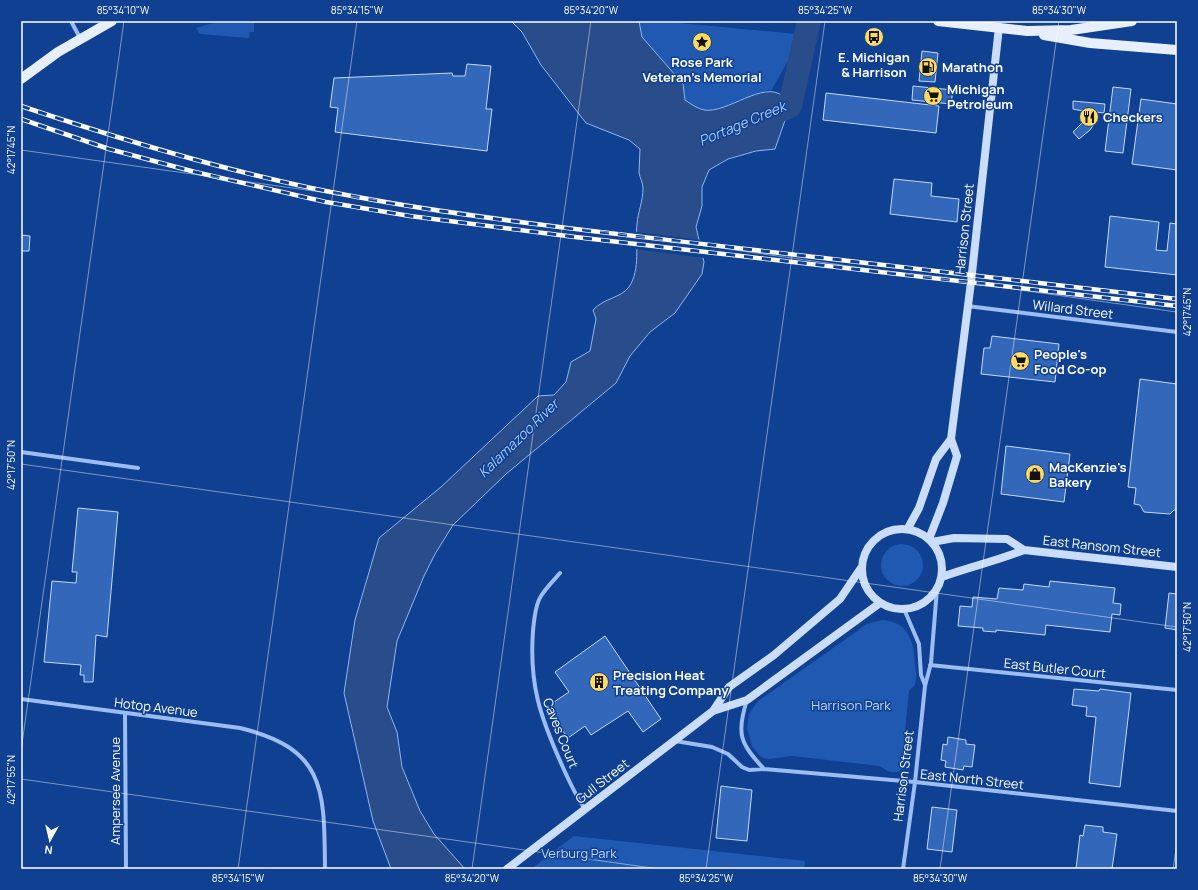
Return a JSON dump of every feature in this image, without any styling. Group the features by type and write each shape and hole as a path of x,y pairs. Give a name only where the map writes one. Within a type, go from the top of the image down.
{"main road":[{"path":"21,79 58,52 112,21"},
{"path":"938,21 999,24 1027,31 1090,42 1177,50"},
{"path":"1027,31 1071,30 1132,21"}],"street":[{"path":"71,21 81,39"},
{"name":"Harrison Street","path":"931,540 957,456 951,439 999,24"},
{"name":"Willard Street","path":"967,306 1177,332"},
{"path":"908,528 919,508 936,459 951,439"},
{"path":"21,452 138,468"},
{"path":"908,528 921,533 931,540 942,564 942,577 937,589 929,599 918,606 904,609 892,608 880,603 870,594 863,582 861,568 864,555 870,543 881,534 894,529 908,528"},
{"name":"East Ransom Street","path":"931,540 954,538 1007,539 1024,550 1177,567"},
{"name":"East Ransom Street","path":"942,577 969,567 1004,558 1024,550"},
{"name":"Gull Street","path":"713,711 729,687 774,655 840,599 861,568"},
{"name":"Caves Court","path":"560,573 540,597 534,619 531,651 535,696 548,734 576,796 585,809"},
{"name":"Harrison Street","path":"903,869 915,782 925,686 930,664 937,589"},
{"name":"Gull Street","path":"507,869 713,711 747,700 880,603"},
{"name":"Harrison Street","path":"904,609 919,644 921,675 925,686"},
{"name":"East Butler Court","path":"930,664 1177,690"},
{"name":"Hotop Avenue","path":"21,699 240,728 268,736 286,745 306,762 318,781 322,798 324,818 325,869"},
{"path":"747,700 741,717 740,730 748,753 764,769"},
{"name":"Ampersee Avenue","path":"125,713 126,869"},
{"name":"East North Street","path":"673,741 712,747 728,754 742,767 749,770 764,769 915,782 1177,811"}],"green space":[{"path":"220,21 254,21 254,32 250,32 249,38 200,34 196,28"},
{"path":"639,21 659,21 796,34 798,43 771,91 768,90 718,109 704,110 685,100 683,84 641,37"},
{"path":"902,544 917,550 923,565 917,580 902,586 887,580 881,565 887,550"},
{"name":"Harrison Park","path":"882,620 898,624 904,629 908,634 913,648 916,680 915,685 909,691 903,752 906,756 906,761 902,770 893,772 880,766 792,756 769,759 759,755 752,746 747,728 749,714 758,701 867,624"},
{"name":"Verburg Park","path":"574,836 805,861 804,869 531,869"}],"water":[{"name":"Kalamazoo River","path":"511,21 639,21 642,37 683,84 685,100 694,106 704,110 713,110 755,94 775,92 783,96 790,106 775,149 756,151 728,159 709,170 702,187 702,206 696,227 704,262 702,274 675,313 650,332 630,356 616,383 506,474 453,525 435,554 424,576 397,641 387,707 397,732 402,767 420,811 434,834 465,869 391,869 373,821 344,693 355,620 379,538 441,487 538,396 554,395 566,382 571,362 590,351 596,319 593,310 602,303 626,291 633,280 635,272 637,256 637,224 643,188 639,173 640,149 629,140 586,123 541,65 522,32"}],"pier":[{"path":"635,232 701,240 705,258 635,249"}],"building":[{"path":"922,51 938,53 935,82 919,81"},
{"path":"467,64 491,66 486,109 492,109 487,151 335,132 338,108 330,107 334,78 452,73 453,76 465,76"},
{"path":"913,86 953,90 951,104 912,100"},
{"path":"1113,87 1131,89 1123,153 1105,151"},
{"path":"826,93 939,106 936,133 823,120"},
{"path":"1141,99 1177,104 1177,170 1132,164"},
{"name":"Checkers","path":"1073,101 1105,104 1104,113 1096,112 1094,124 1090,130 1079,139 1073,132 1083,122 1083,111 1073,109"},
{"path":"894,179 932,183 931,196 959,199 957,222 890,214"},
{"path":"1110,216 1159,222 1156,250 1167,251 1170,223 1177,224 1177,275 1105,267"},
{"path":"21,235 30,236 29,251 21,251"},
{"name":"People's Food Co-op","path":"992,336 1059,344 1055,382 981,374 984,348 990,348"},
{"path":"1140,379 1177,384 1177,510 1174,510 1170,514 1144,512 1140,505 1134,504 1136,488 1128,487"},
{"name":"MacKenzie's Bakery","path":"1006,446 1070,454 1064,502 1001,494"},
{"path":"78,508 118,512 107,637 96,635 93,682 84,682 84,675 80,675 81,665 44,662 52,581 76,583 77,572 72,572"},
{"path":"1050,581 1115,588 1113,603 1121,604 1120,615 1112,614 1110,632 1046,625 1045,635 996,630 996,632 983,631 983,628 958,626 960,606 972,607 973,597 997,599 999,588 1023,590 1024,584 1049,587"},
{"path":"1169,593 1177,594 1177,630 1165,628"},
{"name":"Precision Heat Treating Company","path":"605,636 661,719 643,732 628,711 591,735 585,726 568,738 557,723 551,704 569,692 555,672"},
{"path":"1074,689 1099,691 1100,689 1131,693 1120,787 1089,783 1096,717 1086,716 1087,707 1072,705"},
{"path":"948,737 966,740 966,744 975,745 972,767 964,766 963,770 945,767 946,761 941,760 943,744 947,745"},
{"path":"721,786 752,790 747,841 716,838"},
{"path":"932,807 957,810 952,852 927,849"},
{"path":"1085,825 1103,827 1103,832 1117,834 1112,869 1076,869 1080,835 1083,836"}],"waterway":[{"name":"Portage Creek","path":"759,118 790,106 809,21"}],"railway":[{"path":"21,106 128,140 237,171 311,188 417,207 577,229 1177,299"},
{"path":"21,119 109,149 195,172 326,202 410,216 575,237 1177,306"}],"place":[{"name":"E. Michigan & Harrison","path":"874,37"},
{"name":"Rose Park Veteran's Memorial","path":"702,42"},
{"name":"Marathon","path":"928,67"},
{"name":"Michigan Petroleum","path":"933,96"},
{"name":"Checkers","path":"1089,117"},
{"name":"People's Food Co-op","path":"1020,361"},
{"name":"MacKenzie's Bakery","path":"1035,474"},
{"name":"Precision Heat Treating Company","path":"599,682"}]}
